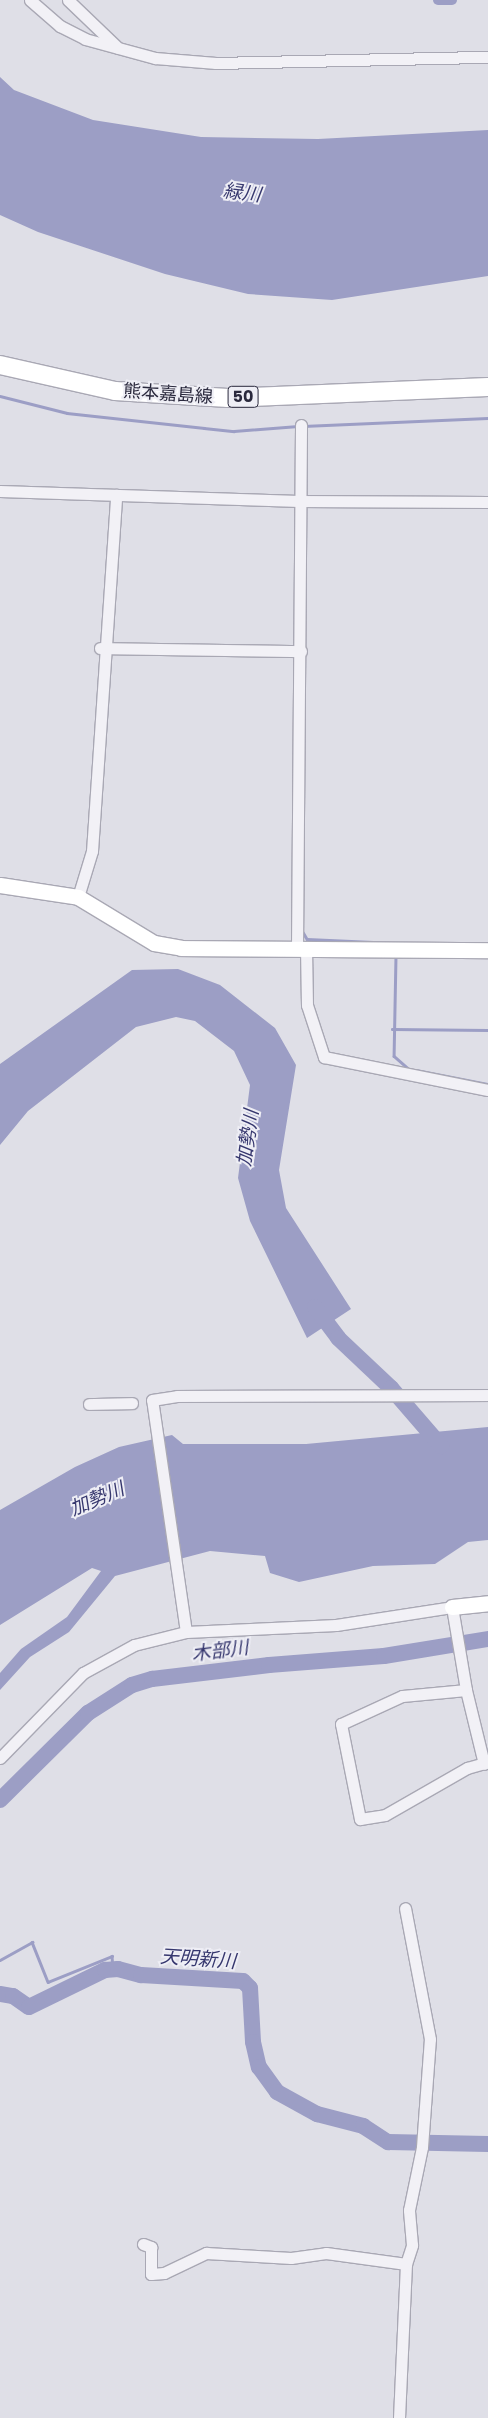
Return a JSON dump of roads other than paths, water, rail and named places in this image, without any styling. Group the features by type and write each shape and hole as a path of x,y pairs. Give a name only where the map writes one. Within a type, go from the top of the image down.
{"main road":[{"name":"熊本嘉島線","path":"0,365 65,382 115,390 228,398 488,388"}],"street":[{"path":"30,0 60,26 122,51 155,58 216,63 488,57"},
{"path":"68,0 122,51"},
{"path":"301,425 299,501 301,948 307,1005 324,1058 488,1090"},
{"path":"0,491 299,501 488,502"},
{"path":"116,495 99,648 301,652"},
{"path":"78,897 92,851 106,648"},
{"path":"0,885 78,897 154,943 181,948 488,950"},
{"path":"186,1626 152,1400 177,1396 488,1395"},
{"path":"89,1404 132,1403"},
{"path":"0,1758 84,1673 134,1645 186,1626 336,1625 488,1602"},
{"path":"452,1607 466,1690 486,1763 467,1768 385,1815 360,1819 341,1724 402,1696 466,1690"},
{"path":"399,2418 406,2264 412,2245 410,2210 422,2147 430,2039 405,1908"},
{"path":"143,2244 151,2247 152,2274 164,2273 206,2253 291,2258 326,2253 406,2264"}],"water":[{"name":"緑川","path":"0,77 14,90 93,120 201,137 318,139 488,130 488,276 332,300 248,294 165,274 38,232 0,215"},
{"path":"178,969 220,985 275,1028 296,1065 279,1170 286,1208 351,1309 307,1338 250,1221 238,1178 250,1085 234,1051 195,1021 176,1017 136,1027 28,1111 0,1145 0,1064 132,970"},
{"path":"488,1427 488,1540 468,1542 435,1564 373,1566 299,1582 270,1573 265,1556 210,1551 115,1576 69,1632 30,1657 0,1690 0,1673 21,1649 67,1617 101,1571 92,1568 0,1625 0,1510 75,1467 119,1447 172,1435 183,1444 306,1444"}],"waterway":[{"path":"438,0 452,0"},
{"path":"0,396 67,413 204,428 234,431 298,426"},
{"path":"303,426 488,418"},
{"path":"303,932 307,939 395,943"},
{"path":"396,956 394,1056 408,1068"},
{"path":"392,1029 488,1030"},
{"path":"416,1070 488,1084"},
{"name":"加勢川","path":"315,1307 338,1338 391,1388 441,1446"},
{"name":"木部川","path":"0,1800 88,1713 132,1685 152,1679 269,1665 384,1656 488,1639"},
{"path":"0,1960 32,1942 48,1982 112,1956 113,1972"},
{"name":"天明新川","path":"0,1994 13,1996 29,2007 105,1970 118,1969 141,1975 243,1981 250,1988 253,2042 259,2067 277,2092 317,2114 363,2126 388,2142 488,2144"}]}
